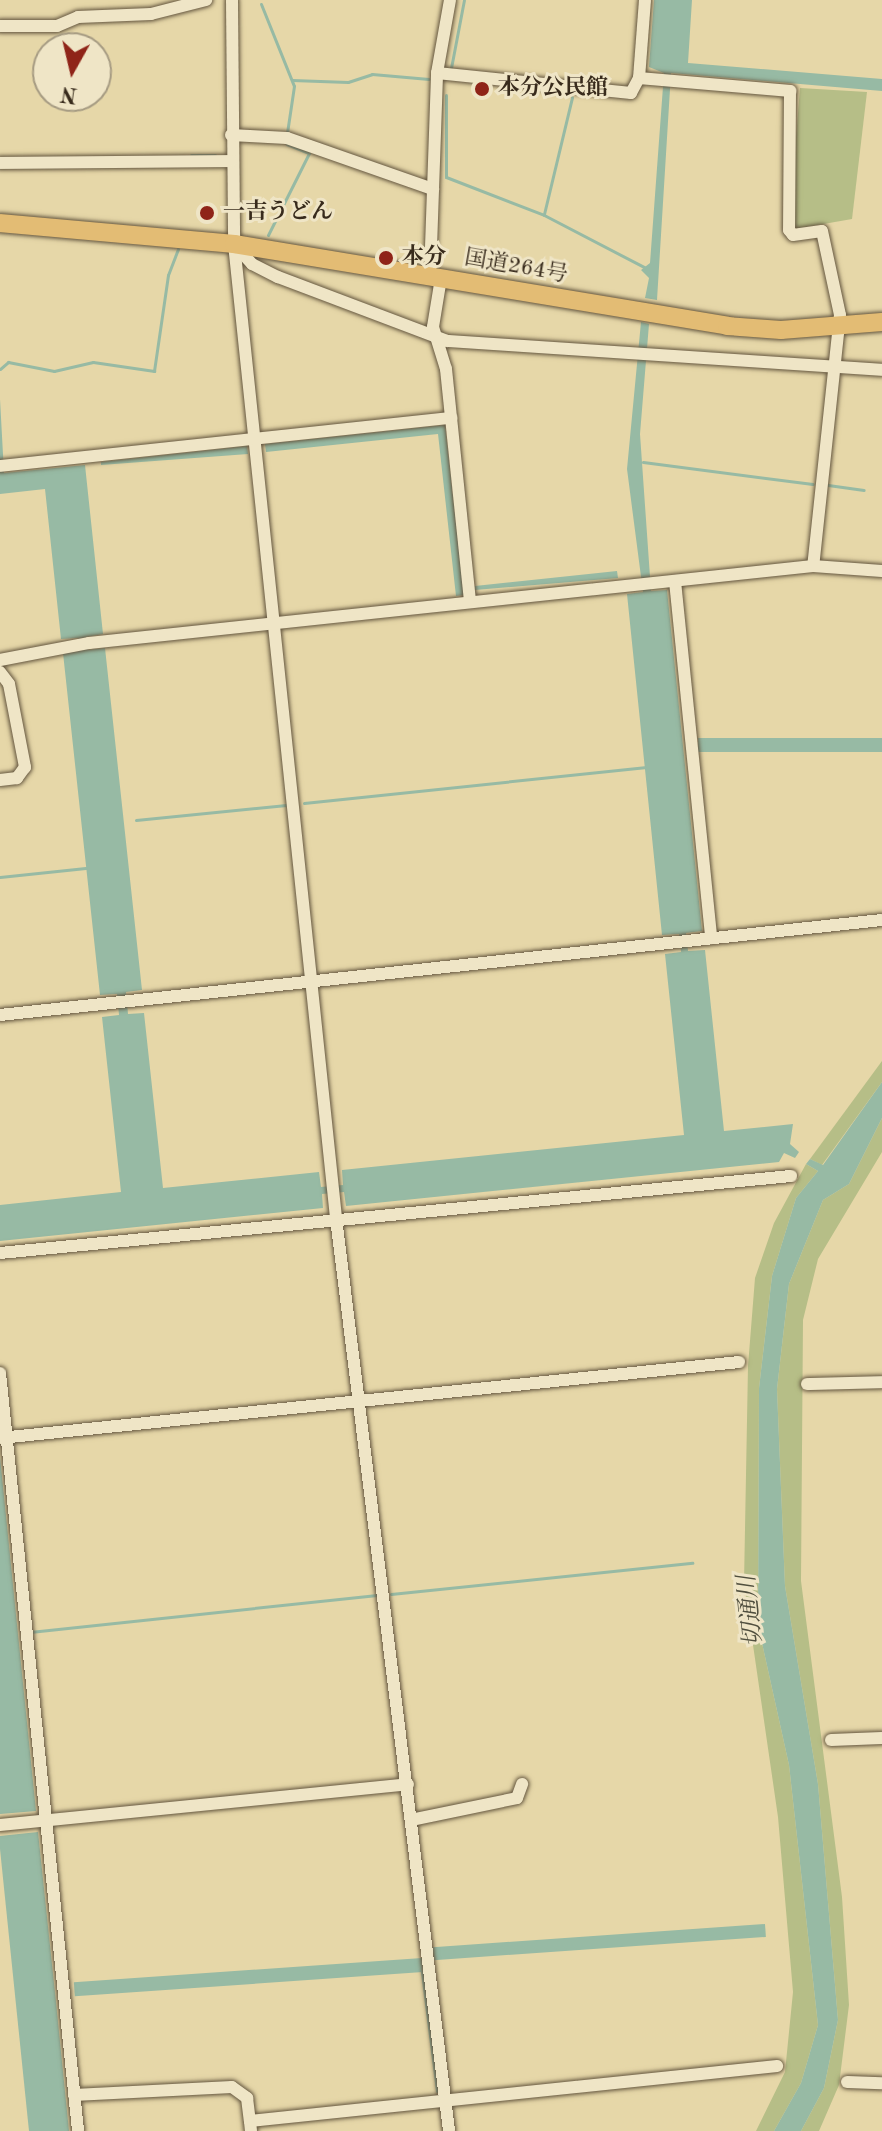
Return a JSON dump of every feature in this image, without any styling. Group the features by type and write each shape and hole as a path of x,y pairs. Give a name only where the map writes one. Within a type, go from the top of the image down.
{"highway":[{"name":"国道264号","path":"0,223 234,244 727,326 839,327 882,322"}],"street":[{"path":"0,26 57,26 78,17 151,14 206,0"},
{"path":"232,0 234,244 315,983 336,1218 449,2131"},
{"path":"450,0 437,73 433,327 451,418 470,602"},
{"path":"437,73 631,93 639,78 645,0"},
{"path":"639,78 790,91 789,230 793,235 822,231 839,327 832,367 813,566"},
{"path":"231,135 287,138 433,189"},
{"path":"0,163 231,161"},
{"path":"234,244 252,264 278,277 436,338 473,346 882,370"},
{"path":"3,466 451,418"},
{"path":"0,660 83,644 813,566 882,571"},
{"path":"675,581 711,938"},
{"path":"0,672 9,684 25,767 17,778 0,780"},
{"path":"0,1015 882,920"},
{"path":"0,1253 791,1176"},
{"path":"3,1437 739,1362"},
{"path":"0,1373 3,1437 47,1820 78,2131"},
{"path":"807,1384 882,1382"},
{"path":"831,1740 882,1738"},
{"path":"0,1825 408,1784"},
{"path":"411,1820 517,1798 522,1784"},
{"path":"74,2095 232,2087 247,2098 250,2126 446,2099 777,2066"},
{"path":"847,2082 882,2083"}],"shaded area":[{"path":"654,0 692,0 688,63 882,79 882,91 671,73 657,300 645,298 649,278 641,270 650,263 664,73 649,67"},
{"path":"800,88 867,92 852,219 795,229 791,202"},
{"path":"641,322 649,324 640,434 651,591 667,590 702,931 686,933 688,951 705,950 724,1131 793,1124 790,1144 799,1152 795,1158 784,1153 779,1162 346,1206 344,1192 322,1194 323,1208 0,1241 0,1205 121,1192 102,1017 119,1015 117,994 100,995 63,653 79,651 78,638 61,639 45,489 0,494 0,399 4,473 85,465 103,634 86,637 88,650 105,648 142,990 126,992 128,1014 144,1013 163,1188 319,1172 321,1187 343,1185 342,1170 684,1135 665,954 681,952 679,934 662,935 627,594 643,592 627,469"},
{"path":"445,425 464,595 456,596 438,434 266,452 265,444"},
{"path":"247,446 248,454 101,465 101,462"},
{"path":"617,571 618,578 475,590 475,586"},
{"path":"698,738 882,738 882,752 698,752"},
{"path":"882,1061 882,1082 822,1165 810,1159"},
{"path":"882,1082 882,1118 849,1184 823,1200 789,1284 777,1389 785,1586 818,1784 838,2020 824,2088 801,2131 774,2131 801,2083 818,2025 789,1765 758,1625 759,1388 772,1276 796,1198 818,1171 806,1164 810,1159 823,1165"},
{"path":"882,1118 882,1152 818,1259 803,1320 801,1581 842,1897 849,2005 839,2085 819,2131 801,2131 824,2088 838,2020 818,1784 785,1586 777,1389 789,1284 823,1200 849,1184"},
{"path":"806,1164 818,1171 796,1198 772,1276 759,1388 758,1625 789,1765 818,2025 801,2083 774,2131 756,2131 785,2072 793,1992 778,1817 744,1583 748,1366 755,1278 774,1223"},
{"path":"0,1457 36,1811 0,1814"},
{"path":"38,1832 69,2131 29,2131 0,1836"},
{"path":"765,1924 766,1937 434,1960 433,1947"},
{"path":"422,1958 423,1972 75,1996 74,1982"}],"waterway":[{"path":"451,68 464,0"},
{"path":"261,4 294,86 287,133"},
{"path":"292,80 348,82 372,74 429,79"},
{"path":"446,95 446,177 544,215 644,267"},
{"path":"544,214 572,97"},
{"path":"268,235 309,153 287,144"},
{"path":"191,155 215,155"},
{"path":"0,369 8,362 54,371 93,362 154,371 168,275 178,249"},
{"path":"643,462 813,484"},
{"path":"828,485 864,490"},
{"path":"304,803 644,767"},
{"path":"136,820 286,805"},
{"path":"0,877 86,868"},
{"path":"391,1594 692,1563"},
{"path":"30,1632 377,1595"},
{"path":"422,1972 437,2091"}],"place":[{"name":"本分公民館","path":"482,89"},
{"name":"一吉うどん","path":"207,213"},
{"name":"本分","path":"386,258"}],"water label":[{"name":"切通川","path":"752,1611"}]}
